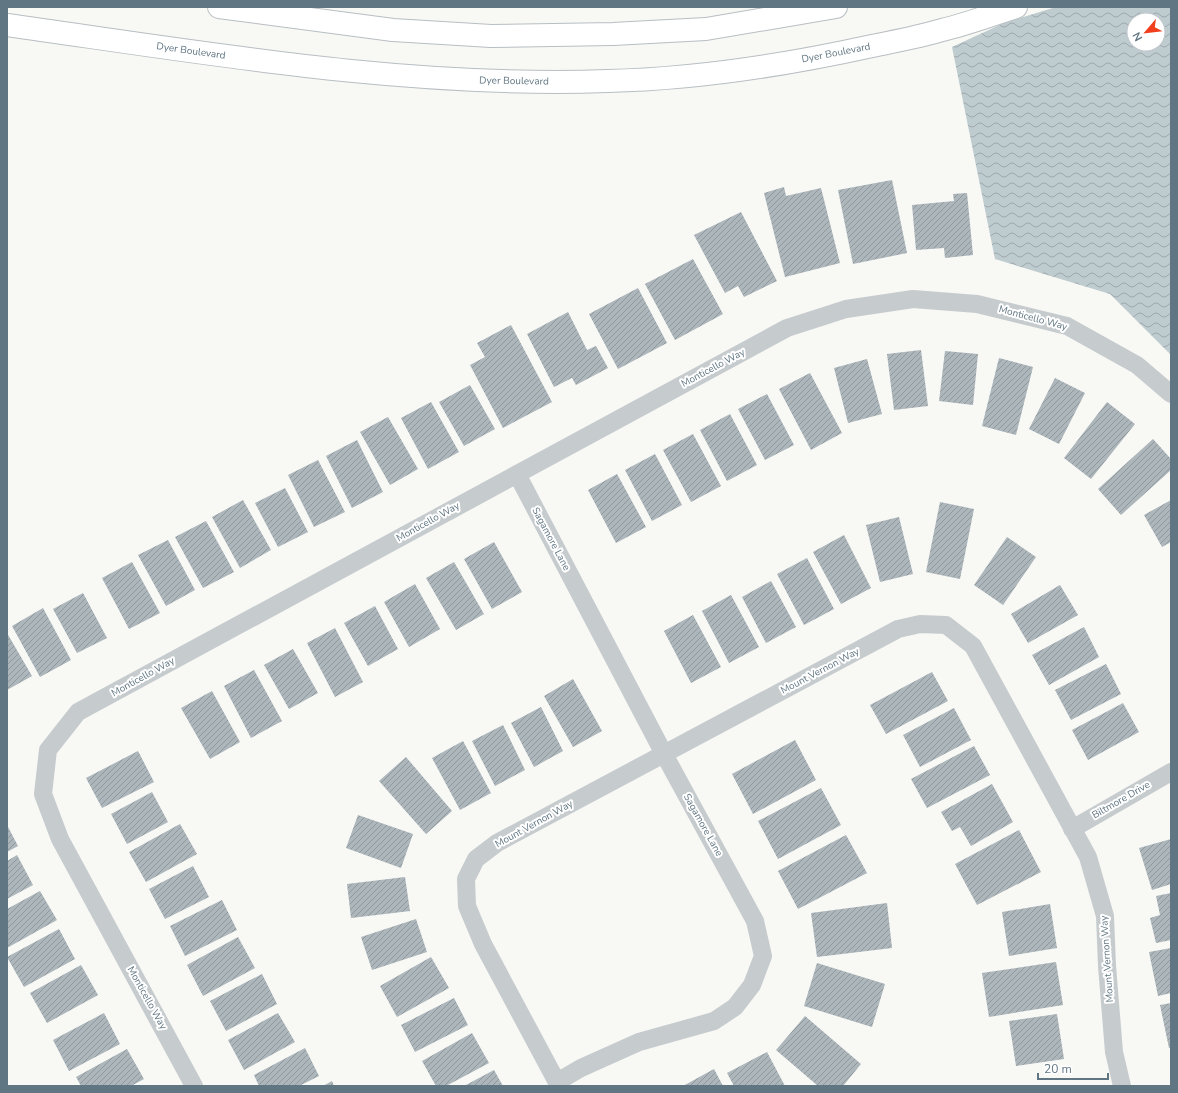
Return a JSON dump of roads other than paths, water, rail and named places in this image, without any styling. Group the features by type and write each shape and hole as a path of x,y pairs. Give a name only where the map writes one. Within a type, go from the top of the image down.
{"main road":[{"path":"219,7 393,30 491,36 613,34 706,29 836,7"},
{"name":"Dyer Boulevard","path":"7,25 241,58 394,76 483,81 609,81 711,74 819,58 941,31 1016,7"}],"street":[{"name":"Monticello Way","path":"194,1086 60,839 43,794 48,750 78,712 787,328 846,309 913,299 976,304 1067,326 1137,365 1171,394"},
{"name":"Sagamore Lane","path":"517,474 664,754 755,921 763,956 752,985 735,1007 714,1021 639,1042 581,1068 558,1084"},
{"name":"Mount Vernon Way","path":"558,1084 483,944 467,906 466,879 476,859 497,843 898,629 920,624 946,625 973,646 1088,857 1105,916 1107,966 1114,1052 1122,1086"},
{"name":"Biltmore Drive","path":"1072,828 1171,772"}],"water":[{"path":"1056,7 1171,7 1171,355 1110,294 995,259 952,47 1004,23"}]}
